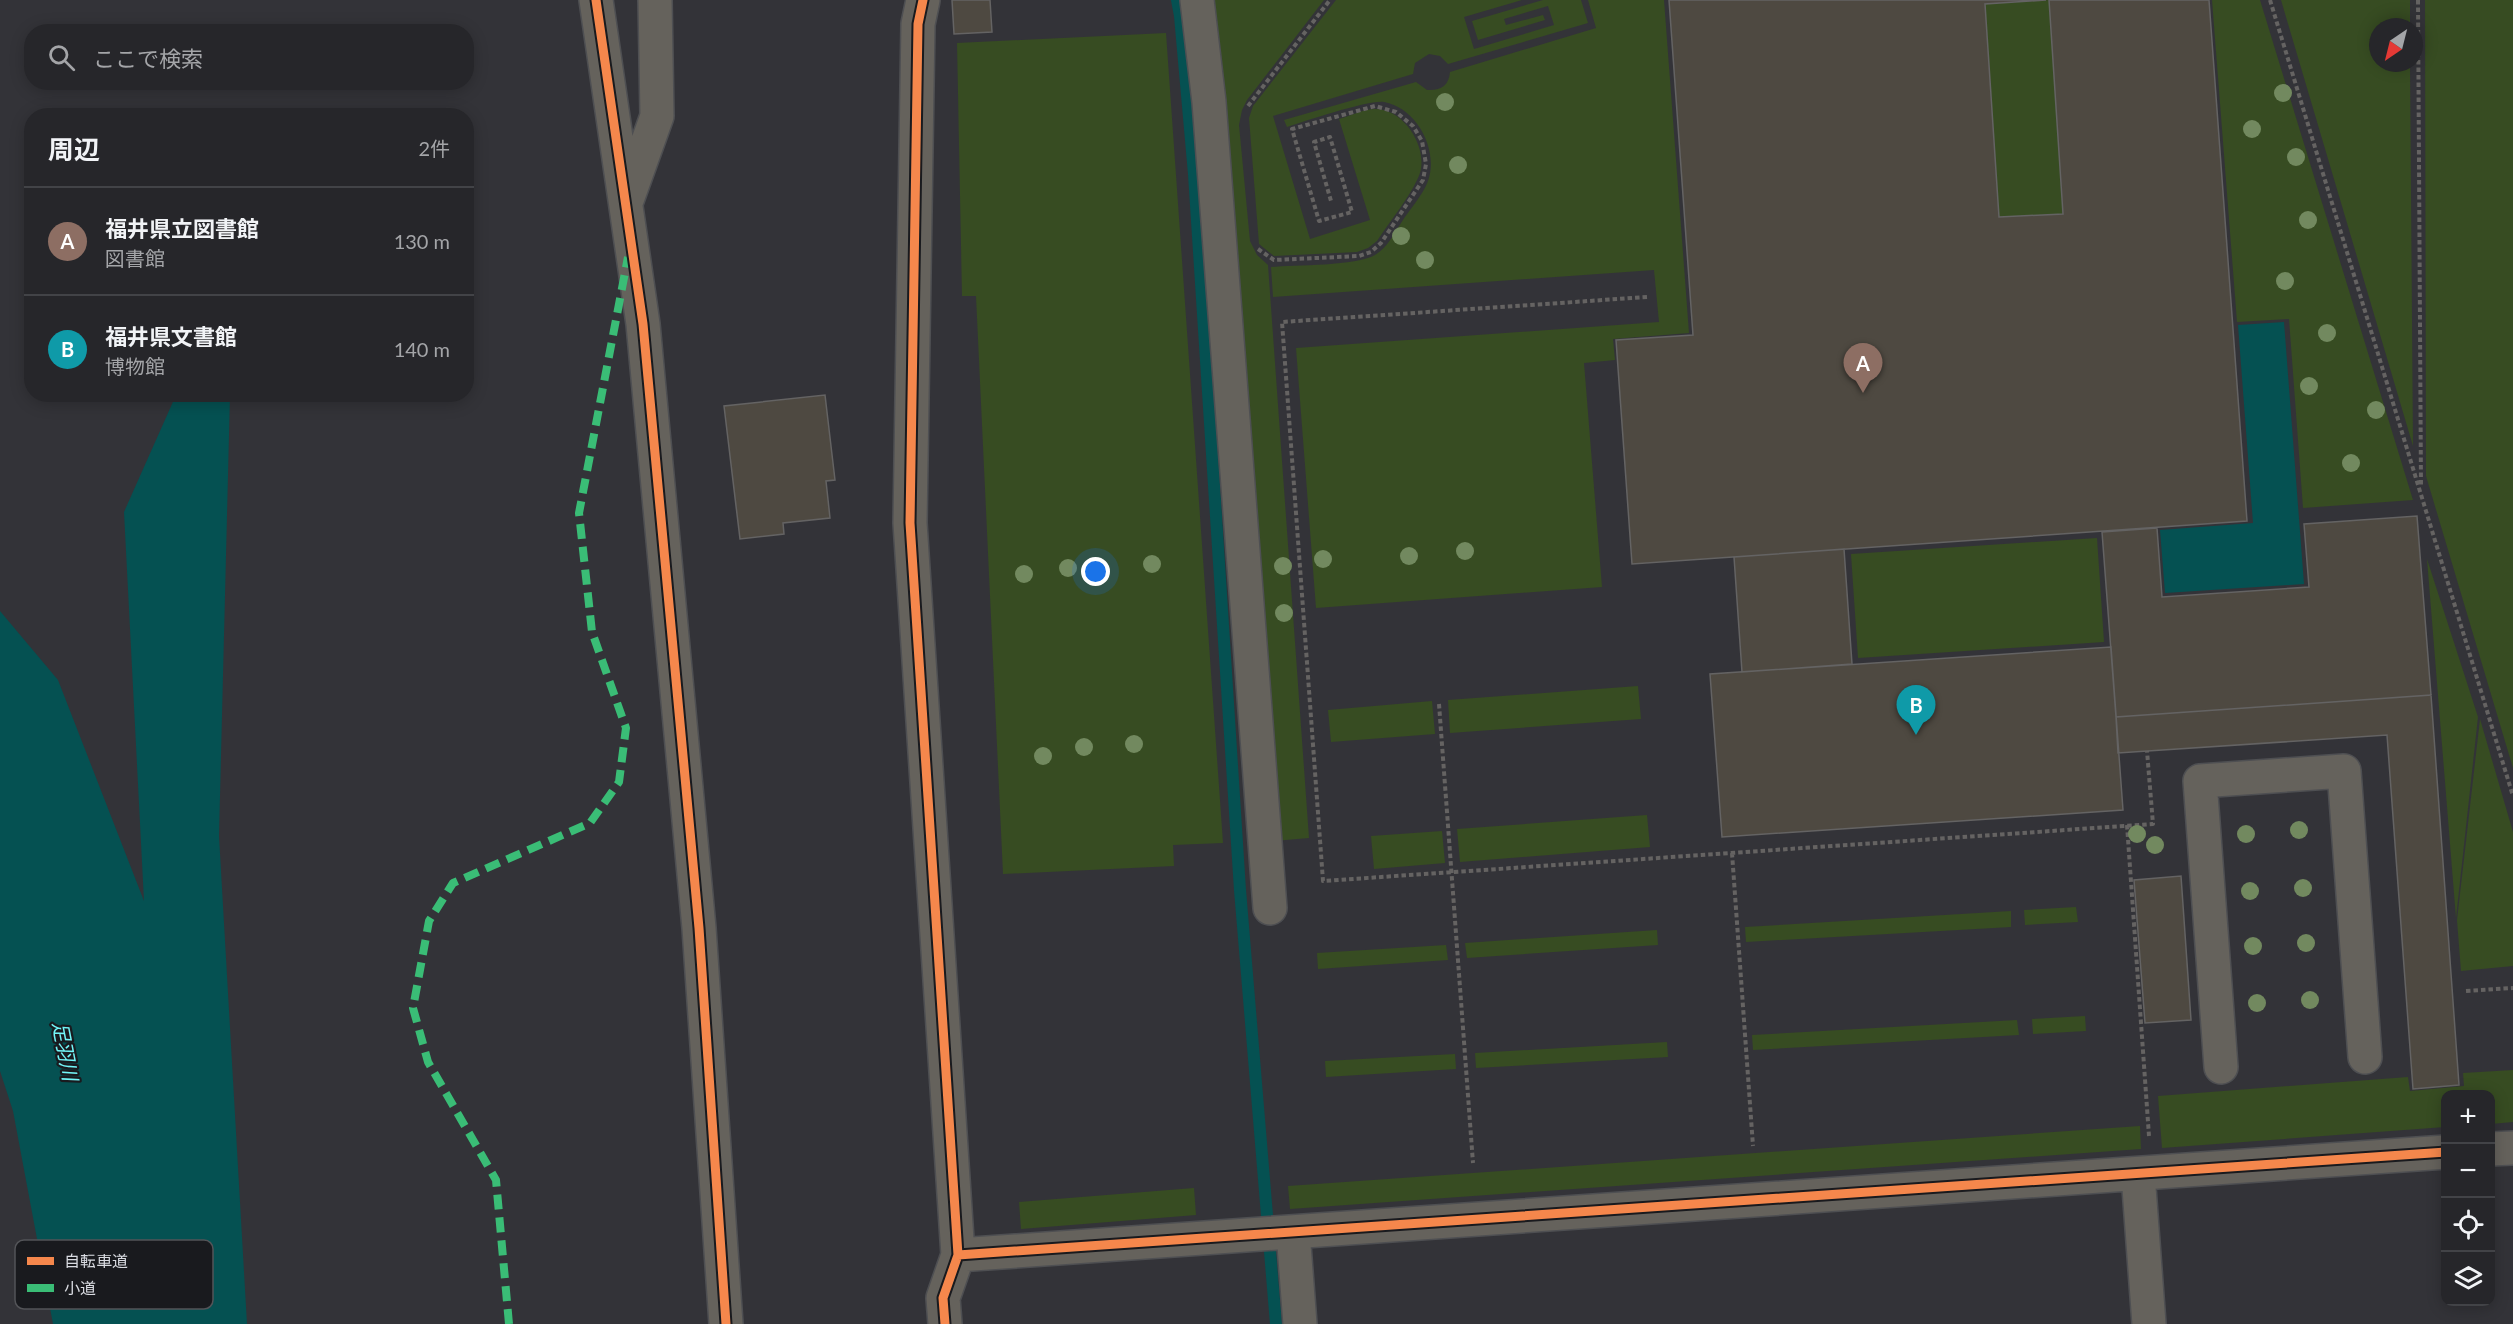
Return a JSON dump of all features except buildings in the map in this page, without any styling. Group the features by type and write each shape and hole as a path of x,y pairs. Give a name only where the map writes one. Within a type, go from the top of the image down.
{"street":[{"path":"596,0 643,324 698,916 726,1324"},
{"path":"625,204 657,116 655,0"},
{"path":"923,0 918,24 910,524 958,1255 943,1298 945,1324"},
{"path":"1197,0 1210,114 1270,908"},
{"path":"2221,1067 2200,781 2211,780 2344,771 2365,1057"},
{"path":"2495,1149 2513,1148"},
{"path":"958,1255 2441,1152"},
{"path":"2145,1173 2149,1324"},
{"path":"1289,1232 1300,1324"}],"path":[{"path":"1246,112 1250,103 1330,0"},
{"path":"2270,0 2513,796"},
{"path":"2418,0 2421,493"},
{"path":"1255,242 1263,255 1274,260 1359,256 1374,250 1423,180 1426,164 1424,147 1410,122 1396,112 1375,106 1292,129 1319,221 1352,212 1330,137 1314,142 1331,201"},
{"path":"1647,297 1282,322 1323,881 2153,824 2147,751"},
{"path":"1439,704 1473,1164"},
{"path":"2127,825 2145,1173"},
{"path":"1732,853 1753,1146"},
{"path":"2466,991 2513,988"}],"green space":[{"path":"1212,0 1324,0 1247,100 1239,125 1250,241 1257,255 1268,265 1309,838 1274,841 1215,15"},
{"path":"1336,0 1522,0 1464,17 1474,49 1554,25 1548,6 1504,19 1506,25 1543,15 1545,20 1478,40 1472,21 1543,0 1581,0 1588,23 1448,64 1440,56 1429,54 1415,63 1413,74 1273,116 1310,239 1370,220 1339,119 1371,109 1386,111 1397,116 1406,124 1413,134 1421,156 1421,168 1414,186 1377,241 1368,248 1357,252 1274,256 1259,244 1249,118 1253,106"},
{"path":"1588,0 1664,0 1689,333 1613,339 1615,360 1584,363 1602,587 1316,608 1296,348 1659,322 1654,270 1273,297 1271,267 1354,261 1366,259 1383,249 1423,192 1431,169 1428,144 1415,121 1396,106 1384,102 1365,104 1287,127 1284,120 1416,82 1427,90 1436,90 1446,84 1450,72 1596,28"},
{"path":"2049,0 2063,214 1999,217 1985,4"},
{"path":"2212,0 2260,0 2413,500 2303,508 2289,319 2237,322"},
{"path":"2281,0 2410,0 2410,18 2369,18 2369,72 2410,72 2413,446"},
{"path":"2425,0 2513,0 2513,768 2426,476"},
{"path":"1166,33 1223,843 1173,845 1174,866 1003,874 976,296 962,296 957,43"},
{"path":"2097,538 2104,642 1858,658 1851,554"},
{"path":"2427,559 2478,717 2456,918"},
{"path":"1638,686 1641,719 1450,733 1448,700"},
{"path":"1432,701 1435,734 1331,742 1328,710"},
{"path":"2480,719 2513,832 2513,966 2461,971 2457,920"},
{"path":"1647,815 1650,847 1460,862 1457,829"},
{"path":"1442,831 1445,863 1374,869 1371,836"},
{"path":"2076,907 2078,922 2025,925 2024,910"},
{"path":"2011,911 2011,927 1746,942 1745,927"},
{"path":"1657,930 1658,945 1467,958 1465,943"},
{"path":"1446,945 1448,960 1318,969 1317,953"},
{"path":"2085,1016 2086,1031 2033,1034 2032,1019"},
{"path":"2017,1020 2019,1035 1753,1050 1752,1035"},
{"path":"1667,1042 1668,1057 1476,1068 1475,1053"},
{"path":"1455,1054 1456,1069 1326,1077 1325,1061"},
{"path":"2513,1070 2513,1122 2495,1124 2495,1090 2441,1090 2441,1127 2162,1148 2158,1096 2408,1077 2410,1091 2464,1086 2463,1073"},
{"path":"2140,1126 2141,1149 1290,1209 1288,1186"},
{"path":"1194,1188 1196,1215 1021,1229 1019,1202"}],"water":[{"path":"2284,322 2304,584 2165,593 2160,530 2253,523 2238,325"},
{"name":"足羽川","path":"173,402 230,402 219,836 247,1324 53,1324 50,1309 213,1309 213,1240 37,1240 13,1111 0,1071 0,611 58,680 144,901 124,512"}],"waterway":[{"path":"1177,0 1194,174 1240,890 1276,1324"}],"marked path":[{"path":"509,1324 496,1180 428,1062 413,1008 429,921 453,883 590,823 619,782 626,728 592,632 579,513 628,257"}],"cycle path":[{"path":"596,0 643,324 699,928 726,1324"},
{"path":"923,0 918,24 910,523 958,1255 943,1298 945,1324"},
{"path":"958,1255 2441,1152"}],"place":[{"name":"福井県立図書館","path":"1863,393"},
{"name":"福井県文書館","path":"1916,735"}]}
